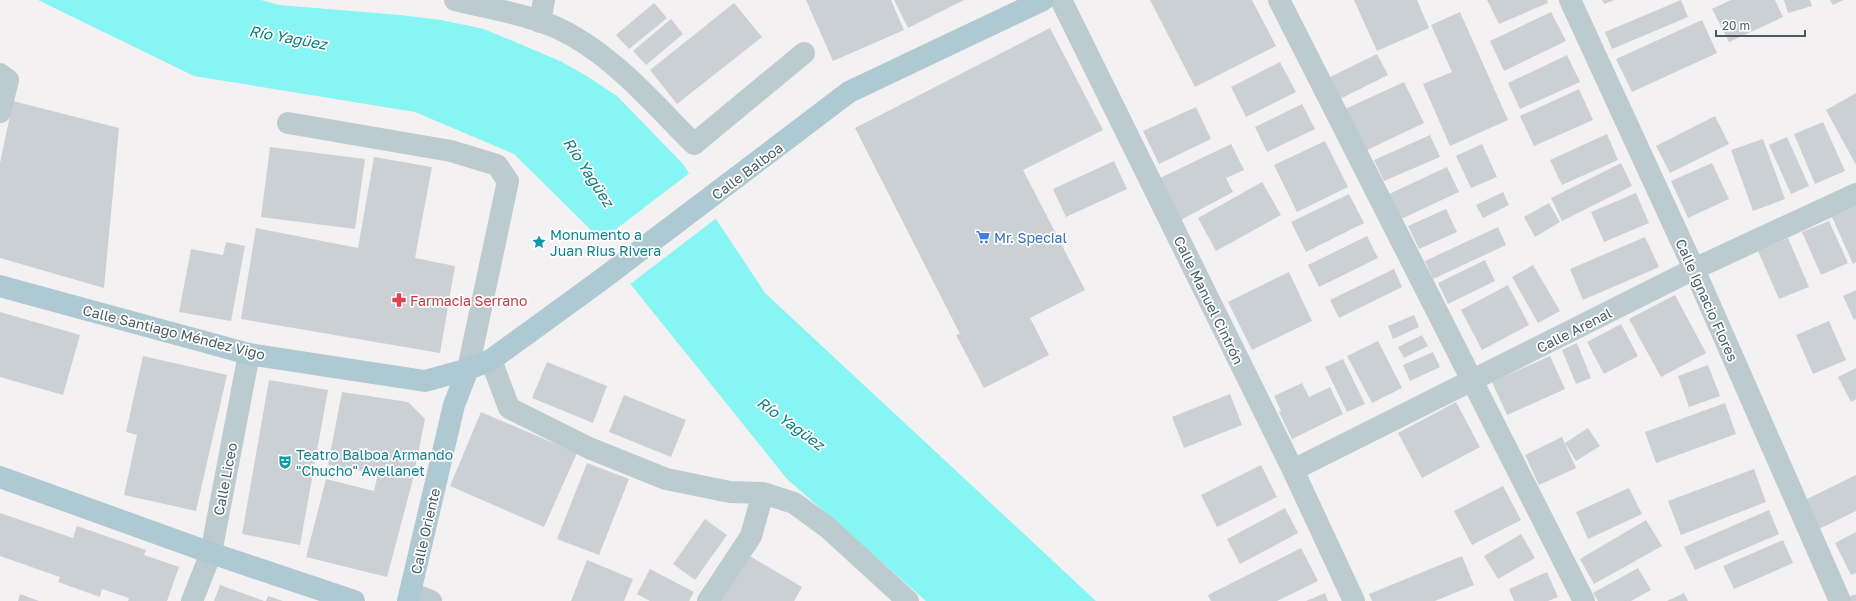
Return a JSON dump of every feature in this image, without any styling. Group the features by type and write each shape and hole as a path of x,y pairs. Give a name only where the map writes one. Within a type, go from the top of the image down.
{"main road":[{"name":"Calle Balboa","path":"468,370 491,360 601,280 850,92 1015,6 1043,0"},
{"name":"Calle Santiago Méndez Vigo","path":"0,286 249,354 425,381 468,370"},
{"name":"Calle Oriente","path":"409,597 454,405 468,370"},
{"path":"0,477 211,553 354,601"}],"street":[{"path":"455,0 540,22 571,34 616,65 694,144 804,53"},
{"path":"540,22 544,0"},
{"name":"Calle Manuel Cintrón","path":"1061,0 1293,470 1354,601"},
{"path":"1279,0 1584,601"},
{"name":"Calle Ignacio Flores","path":"1570,0 1694,269 1840,601"},
{"path":"0,74 8,80 0,112"},
{"path":"288,123 422,144 451,150 497,164 508,181 468,370"},
{"name":"Calle Arenal","path":"1293,470 1694,269 1856,194"},
{"name":"Calle Liceo","path":"192,601 211,553 249,354"},
{"path":"491,360 509,408 589,448 666,480 730,492 763,493 794,503 827,527 908,601"},
{"path":"708,601 751,536 763,493"},
{"path":"409,597 431,601"}],"water":[{"name":"Río Yagüez","path":"38,0 261,0 279,5 441,20 484,29 560,61 585,75 617,96 684,165 716,219 765,293 1096,601 926,601 787,479 632,286 595,234 514,154 415,112 194,76"}],"pier":[{"path":"691,172 718,217 629,285 599,242"}],"building":[{"path":"806,0 891,0 904,30 833,61"},
{"path":"894,0 964,0 908,28"},
{"path":"1150,0 1252,0 1276,46 1195,87"},
{"path":"1354,0 1417,0 1429,28 1377,51"},
{"path":"1487,0 1547,0 1548,3 1499,24"},
{"path":"1602,0 1614,0 1604,4"},
{"path":"1681,0 1688,17 1612,49 1605,32"},
{"path":"1731,0 1775,0 1783,17 1729,42 1712,9"},
{"path":"1784,0 1810,0 1812,6 1788,13"},
{"path":"1830,0 1843,0 1833,5"},
{"path":"654,3 667,18 629,49 616,35"},
{"path":"734,3 762,37 677,104 650,70"},
{"path":"1460,12 1508,120 1450,146 1423,84 1452,72 1431,25"},
{"path":"1551,12 1566,41 1504,71 1490,41"},
{"path":"671,19 683,34 646,65 633,51"},
{"path":"1702,20 1717,53 1632,92 1616,59"},
{"name":"Mr. Special","path":"1050,28 1103,130 1023,170 1085,290 1030,318 1049,355 984,388 956,335 960,334 855,128"},
{"path":"1377,54 1388,75 1340,99 1330,77"},
{"path":"1567,55 1580,82 1520,109 1508,83"},
{"path":"1280,62 1296,92 1246,117 1231,87"},
{"path":"1404,82 1424,123 1365,151 1345,109"},
{"path":"1579,89 1593,120 1534,146 1520,116"},
{"path":"1856,93 1856,165 1826,110"},
{"path":"13,101 119,128 104,288 0,258 0,163"},
{"path":"1302,104 1315,129 1267,152 1255,127"},
{"path":"1196,107 1211,139 1159,164 1143,131"},
{"path":"1715,116 1729,144 1670,173 1656,146"},
{"path":"1823,122 1845,171 1815,184 1794,134"},
{"path":"1607,134 1618,160 1562,185 1550,160"},
{"path":"1430,135 1440,157 1384,181 1374,160"},
{"path":"1787,137 1809,186 1791,194 1769,145"},
{"path":"1763,139 1785,199 1753,211 1731,150"},
{"path":"1325,141 1348,187 1297,212 1274,165"},
{"path":"1231,144 1244,170 1226,178 1233,192 1179,221 1158,179"},
{"path":"1482,144 1497,177 1471,188 1456,156"},
{"path":"270,147 365,159 355,229 261,217"},
{"path":"374,157 432,167 415,258 455,266 440,353 241,319 256,228 358,248"},
{"path":"1114,161 1127,189 1066,217 1053,189"},
{"path":"1621,163 1632,186 1562,221 1551,198"},
{"path":"1712,163 1729,199 1688,218 1671,181"},
{"path":"1447,167 1459,192 1401,219 1389,194"},
{"path":"1262,182 1281,215 1216,251 1198,218"},
{"path":"1503,192 1509,205 1483,218 1476,205"},
{"path":"1636,193 1649,223 1604,242 1591,212"},
{"path":"1349,194 1364,223 1306,252 1291,222"},
{"path":"1549,203 1560,222 1535,237 1524,217"},
{"path":"1856,206 1856,262 1853,264 1832,217"},
{"path":"1446,209 1457,232 1419,249 1408,226"},
{"path":"1829,221 1848,263 1821,275 1802,232"},
{"path":"1498,227 1506,245 1433,279 1425,261"},
{"path":"1367,236 1378,258 1319,287 1308,265"},
{"path":"1645,237 1659,267 1583,300 1570,269"},
{"path":"1788,238 1809,287 1779,299 1758,251"},
{"path":"226,242 245,246 231,321 179,312 191,249 223,255"},
{"path":"1485,260 1495,281 1448,304 1438,283"},
{"path":"1533,265 1560,311 1538,323 1512,277"},
{"path":"1394,269 1402,287 1339,318 1330,300"},
{"path":"1289,272 1312,321 1252,350 1228,302"},
{"path":"1508,285 1529,325 1482,350 1461,310"},
{"path":"1856,290 1856,319 1854,320 1843,296"},
{"path":"1675,295 1706,353 1661,377 1629,319"},
{"path":"0,312 80,335 63,395 0,377"},
{"path":"1414,315 1419,327 1393,339 1388,326"},
{"path":"1829,321 1846,360 1813,374 1796,335"},
{"path":"1621,324 1638,356 1604,374 1587,342"},
{"path":"1422,335 1428,346 1404,358 1398,347"},
{"path":"1378,341 1402,388 1372,403 1347,356"},
{"path":"1577,343 1591,378 1576,384 1562,350"},
{"path":"1433,352 1440,367 1410,381 1403,365"},
{"path":"143,356 227,375 196,511 124,495 137,435 126,432"},
{"path":"1550,356 1565,389 1507,415 1492,382"},
{"path":"1343,359 1365,404 1347,412 1325,367"},
{"path":"547,362 607,386 593,423 532,398"},
{"path":"1708,365 1720,396 1689,407 1678,376"},
{"path":"1856,368 1856,399 1851,402 1838,377"},
{"name":"Teatro Balboa Armando \"Chucho\" Avellanet","path":"269,380 328,390 300,545 242,534"},
{"path":"1302,383 1309,397 1330,387 1343,414 1292,439 1279,412 1281,411 1274,396"},
{"path":"342,392 408,402 425,419 412,483 387,577 306,557 326,479 374,491 378,474 328,465"},
{"path":"1230,394 1242,425 1184,448 1172,417"},
{"path":"624,395 686,420 671,457 609,432"},
{"path":"1456,402 1480,447 1422,478 1398,433"},
{"path":"1725,403 1736,434 1656,463 1645,432"},
{"path":"481,412 577,453 544,527 450,486"},
{"path":"1588,428 1600,446 1576,461 1565,443"},
{"path":"1562,437 1576,468 1539,485 1525,455"},
{"path":"587,463 629,479 599,555 557,539"},
{"path":"1261,465 1277,497 1217,527 1201,495"},
{"path":"1754,469 1766,502 1681,535 1668,501"},
{"path":"1856,475 1856,511 1819,529 1805,500"},
{"path":"1503,486 1521,520 1472,545 1454,511"},
{"path":"1629,488 1642,514 1588,539 1576,512"},
{"path":"1285,508 1298,533 1240,564 1227,539"},
{"path":"1769,510 1779,534 1695,570 1684,547"},
{"path":"0,513 73,538 77,526 146,550 144,555 179,567 167,601 128,601 129,598 102,589 100,597 58,582 60,577 0,556"},
{"path":"705,519 727,535 695,580 673,564"},
{"path":"1646,520 1662,546 1594,584 1580,559"},
{"path":"1856,532 1856,573 1851,575 1835,543"},
{"path":"1521,534 1535,558 1498,579 1484,556"},
{"path":"1783,540 1793,563 1734,589 1723,566"},
{"path":"1301,548 1318,581 1277,601 1211,601 1208,595"},
{"path":"748,555 802,587 794,601 720,601"},
{"path":"1462,556 1474,585 1435,601 1372,601 1369,594"},
{"path":"587,560 633,579 624,601 571,601"},
{"path":"1638,568 1651,590 1631,601 1598,601 1593,593"},
{"path":"650,569 694,592 689,601 650,601 637,594"},
{"path":"1547,572 1558,597 1548,601 1514,601 1509,589"},
{"path":"220,585 264,601 214,601"},
{"path":"1325,593 1328,601 1306,601"},
{"path":"1684,593 1688,601 1667,601"},
{"path":"20,594 39,601 18,601"},
{"path":"1856,594 1856,601 1849,601 1848,597"},
{"path":"268,596 283,601 266,601"}],"place":[{"name":"Mr. Special","path":"983,237"},
{"name":"Monumento a Juan Rius Rivera","path":"539,242"},
{"name":"Farmacia Serrano","path":"399,300"},
{"name":"Teatro Balboa Armando \"Chucho\" Avellanet","path":"285,462"}]}
